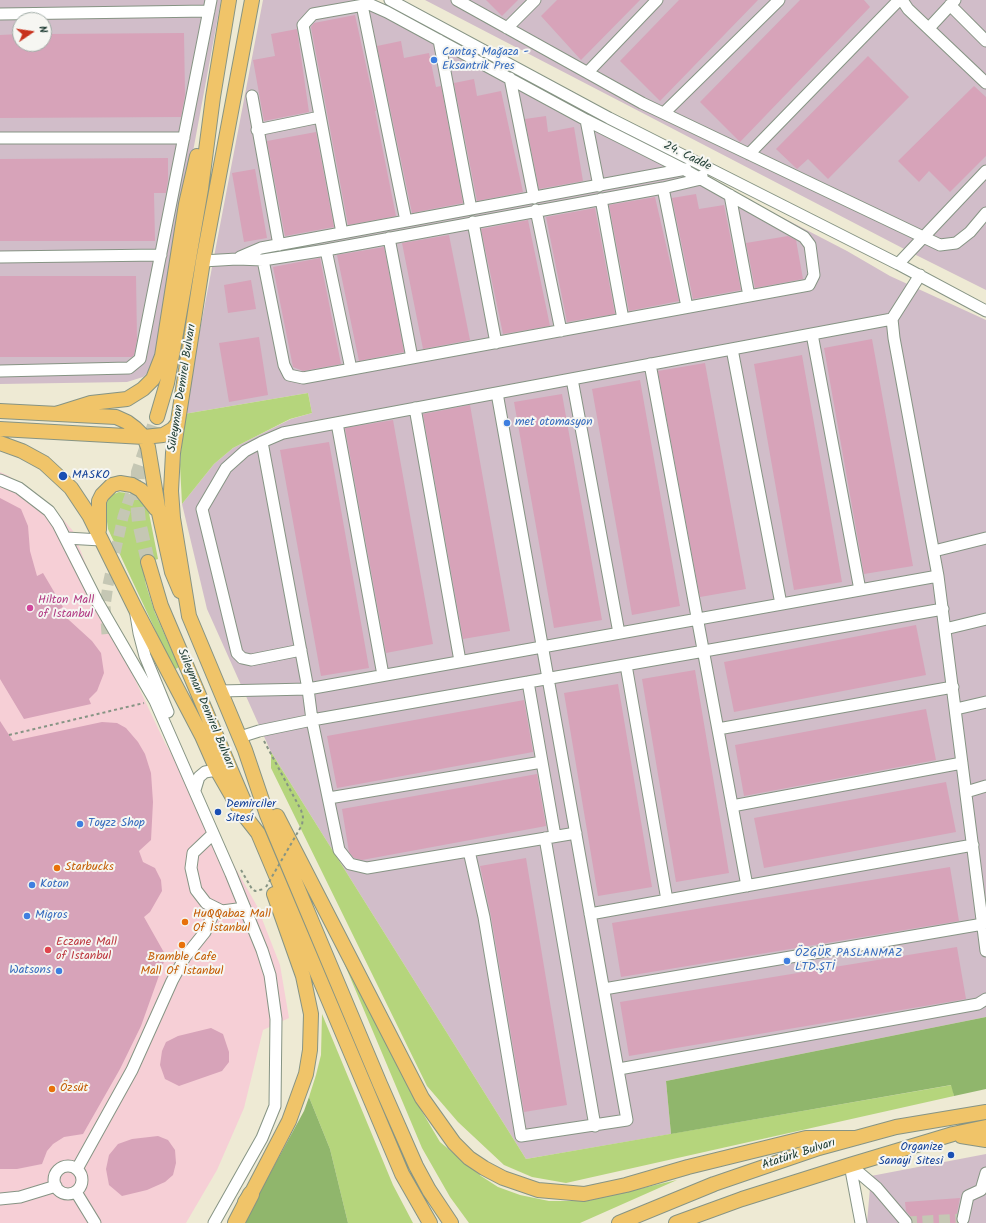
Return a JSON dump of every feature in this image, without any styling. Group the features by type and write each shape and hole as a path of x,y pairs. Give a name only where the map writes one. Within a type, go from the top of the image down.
{"highway":[{"path":"236,1223 251,1194"}],"main road":[{"name":"Süleyman Demirel Bulvarı","path":"157,417 167,383 201,189 213,97 229,0"},
{"name":"Süleyman Demirel Bulvarı","path":"251,767 240,737 189,616 173,518 171,491 177,424 203,261 252,0"},
{"path":"56,414 77,406 118,401 134,396 148,384 158,368 162,356 186,204 198,149 213,97"},
{"path":"0,411 116,418 127,422 144,437 150,455 159,513 172,572 189,616"},
{"path":"0,430 144,437 162,435 173,429 177,424"},
{"path":"0,443 22,451 44,463 59,476 81,501 202,736 217,770 240,810 258,833 402,1174 430,1223"},
{"path":"100,540 98,526 99,501 102,495 112,485 120,483 132,485 141,490 151,500 159,513"},
{"name":"Süleyman Demirel Bulvarı","path":"148,562 161,606 258,833"},
{"path":"251,767 422,1098 454,1143 469,1158 484,1168 503,1178 538,1190 584,1194 626,1185 688,1167 806,1138 856,1138"},
{"path":"251,767 267,815 413,1160 429,1190 451,1223"},
{"path":"230,1223 251,1194 289,1121 306,1074 312,1032 303,976 265,870 258,833"},
{"path":"896,1127 986,1102"},
{"name":"Atatürk Bulvarı","path":"619,1223 739,1175 819,1148 896,1127 986,1112"},
{"name":"Atatürk Bulvarı","path":"676,1223 742,1199 850,1165 953,1134 986,1127"},
{"path":"953,1134 986,1140"}],"street":[{"name":"24. Cadde","path":"390,0 609,118 920,275 986,311"},
{"path":"457,0 664,113 940,244 956,243 970,232 986,214"},
{"path":"508,28 535,0"},
{"path":"588,72 658,0"},
{"path":"664,113 780,0"},
{"path":"749,154 899,0"},
{"path":"902,0 908,8 986,83"},
{"path":"929,28 953,3 986,41"},
{"path":"263,260 284,365 289,375 303,378 809,285 814,275 810,245 804,237 685,170 586,120 387,12 369,4 313,14 303,25 342,233"},
{"path":"0,14 210,5 140,359 129,368 0,371"},
{"path":"362,5 406,221"},
{"path":"439,40 471,209"},
{"path":"510,78 534,198"},
{"path":"252,96 279,245"},
{"path":"257,130 320,117"},
{"path":"586,120 598,186"},
{"path":"0,138 184,138"},
{"path":"237,259 261,248 706,166"},
{"path":"701,179 706,166"},
{"path":"898,264 986,171"},
{"path":"203,261 237,259 263,260 326,250 536,210 663,188 701,179"},
{"path":"663,188 687,307"},
{"path":"730,195 749,296"},
{"path":"601,199 624,319"},
{"path":"536,210 561,331"},
{"path":"473,222 496,343"},
{"path":"389,238 412,358"},
{"path":"326,250 351,369"},
{"path":"0,257 161,255"},
{"path":"920,275 892,319 894,338 934,551 943,609 972,845 981,873 983,924 986,949"},
{"path":"301,650 251,660 242,658 236,653 202,509 226,468 245,451 283,433 892,319"},
{"path":"812,334 860,590"},
{"path":"732,349 781,604"},
{"path":"650,364 747,886"},
{"path":"572,379 619,633"},
{"path":"469,850 484,917 521,1136 596,1126 627,1120 497,393"},
{"path":"415,408 460,662"},
{"path":"337,423 383,675"},
{"path":"262,442 301,650 312,720 339,850 350,864 367,868 576,833"},
{"path":"0,480 19,488 49,511 66,538 98,601 155,701 187,770 231,874 270,975 276,1019 276,1106 262,1138 214,1223"},
{"path":"66,538 100,540"},
{"path":"934,551 986,538"},
{"path":"220,691 308,689 938,576"},
{"path":"240,737 259,731 312,720 943,609"},
{"path":"136,610 139,633 145,656 168,712 187,770"},
{"path":"945,629 986,618"},
{"path":"626,665 667,900"},
{"path":"528,682 542,762 550,837 596,1126"},
{"path":"718,729 953,686"},
{"path":"956,710 986,702"},
{"path":"329,798 542,762"},
{"path":"732,806 962,763"},
{"path":"195,790 199,777 205,772 217,770"},
{"path":"966,792 986,786"},
{"path":"213,834 193,853 191,868 196,890 206,903 222,911 245,908"},
{"path":"590,914 972,845"},
{"path":"77,1169 132,1070 182,963 205,932 216,908"},
{"path":"604,989 983,924"},
{"path":"619,1069 978,1004 986,999"},
{"path":"850,1165 877,1188 906,1222"},
{"path":"850,1165 862,1223"},
{"path":"68,1166 77,1169 80,1173 82,1181 79,1189 76,1192 67,1194 62,1193 56,1186 55,1177 60,1169 68,1166"},
{"path":"963,1219 968,1196 981,1190 986,1173"},
{"path":"0,1199 20,1197 56,1186"},
{"path":"76,1192 95,1223"}],"path":[{"path":"9,735 155,701"},
{"path":"231,874 242,870 252,889 259,891 266,887 302,825 303,816 301,810 272,760 259,731"}],"shaded area":[{"path":"0,0 221,0 153,368 143,377 127,382 0,384"},
{"path":"263,0 363,0 847,251 890,276 986,320 986,1017 666,1081 671,1134 526,1159 271,752 207,609 182,504 214,464 233,448 291,419 312,413 308,393 184,414"},
{"path":"425,0 986,0 986,290 910,252"},
{"path":"0,472 9,476 62,518 73,531 100,601 165,743 257,906 280,965 289,1018 263,1030 244,1108 217,1170 186,1223 0,1223"},
{"path":"986,1154 986,1223 867,1223 871,1176"}],"green space":[{"path":"308,393 312,413 290,419 233,448 214,464 182,504 180,465 184,414"},
{"path":"119,492 127,493 139,498 146,505 149,513 158,559 142,564 146,585 155,613 179,667 174,670 108,529 105,507 109,498"},
{"path":"271,752 526,1159 952,1085 954,1096 566,1183 532,1177 504,1165 458,1122 427,1086 271,768"},
{"path":"342,958 411,1093 440,1142 481,1176 498,1187 520,1195 549,1201 587,1201 677,1180 580,1223 469,1223 450,1197 422,1148"},
{"path":"322,1014 393,1185 413,1223 348,1223 330,1149 309,1097 321,1055"},
{"path":"986,1017 986,1089 954,1096 951,1085 671,1134 666,1081"},
{"path":"309,1097 330,1149 348,1223 243,1223 304,1111"}],"building":[{"path":"486,0 518,0 502,16"},
{"path":"557,0 640,0 581,60 541,16"},
{"path":"679,0 758,0 660,101 620,61"},
{"path":"800,0 864,0 870,7 740,142 700,102"},
{"path":"355,15 376,111 396,216 348,225 311,27 314,23"},
{"path":"297,29 309,112 264,121 253,60 275,56 271,34"},
{"path":"184,33 185,95 181,117 0,118 0,35 12,34 12,52 52,52 52,34"},
{"path":"401,41 404,58 429,53 436,87 441,86 463,203 412,213 377,46"},
{"path":"868,56 909,97 828,179 808,159 797,169 776,149"},
{"path":"474,79 477,96 501,91 523,192 477,201 454,83"},
{"path":"974,86 986,97 986,156 950,192 929,171 919,182 898,161"},
{"path":"546,116 548,132 574,127 583,181 539,189 525,119"},
{"path":"316,132 334,227 285,236 267,141"},
{"path":"168,158 168,180 166,193 154,193 155,241 0,241 0,159"},
{"path":"255,169 267,238 244,242 232,173"},
{"path":"696,194 699,209 724,205 741,290 693,299 672,198"},
{"path":"655,197 679,301 629,311 609,205"},
{"path":"595,208 615,314 567,322 546,217"},
{"path":"528,220 550,326 503,334 481,229"},
{"path":"449,235 470,340 423,349 402,243"},
{"path":"788,236 796,240 803,279 755,288 746,243"},
{"path":"384,247 404,352 359,361 337,255"},
{"path":"320,258 341,364 303,371 293,367 273,267"},
{"path":"0,276 136,276 137,340 134,355 132,357 0,357"},
{"path":"251,280 256,309 228,313 224,285"},
{"path":"259,337 268,395 229,402 219,343"},
{"path":"872,339 913,566 864,574 824,348"},
{"path":"802,355 842,582 794,590 754,364"},
{"path":"705,363 746,589 700,597 658,371"},
{"path":"640,380 680,606 632,615 592,389"},
{"path":"562,394 602,620 554,628 514,402"},
{"path":"470,405 510,631 463,639 423,414"},
{"path":"393,420 433,644 386,653 345,428"},
{"path":"329,442 369,668 321,676 280,450"},
{"name":"Hilton Mall of Istanbul","path":"0,498 21,509 28,526 30,551 37,576 43,573 63,607 58,610 92,641 101,653 104,673 97,691 89,699 91,704 24,719 0,679"},
{"path":"916,625 926,675 734,712 724,662"},
{"path":"695,670 729,873 676,882 642,679"},
{"path":"618,684 652,887 598,896 564,693"},
{"path":"524,700 533,752 337,788 327,736"},
{"path":"926,709 936,760 744,796 735,745"},
{"path":"0,721 13,741 102,722 117,723 126,728 138,742 145,754 151,773 153,802 151,840 139,851 143,862 155,868 161,880 162,891 150,912 144,917 166,956 141,1026 120,1069 83,1134 64,1137 53,1144 47,1151 42,1164 17,1169 0,1169"},
{"path":"537,774 546,826 362,860 354,858 349,852 342,809"},
{"path":"946,782 956,832 764,868 754,818"},
{"path":"526,858 567,1105 524,1112 491,916 480,866"},
{"path":"950,867 959,921 621,977 612,923"},
{"path":"957,947 966,999 629,1056 620,1002"},
{"path":"211,1028 223,1034 229,1052 229,1062 222,1071 179,1086 165,1079 160,1065 162,1051 166,1042 178,1036"},
{"path":"158,1136 168,1140 175,1150 176,1163 173,1175 165,1182 147,1190 122,1196 109,1185 106,1169 109,1155 118,1144 132,1139"},
{"path":"960,1198 956,1218 957,1223 913,1223 912,1218 906,1211 905,1202"}],"tunnel":[{"path":"148,562 139,522 137,501 138,472 157,417"},
{"path":"107,634 105,606 108,585 123,517 138,472"},
{"path":"906,1222 963,1219"}],"place":[{"name":"Cantaş Mağaza - Eksantrik Pres","path":"434,60"},
{"name":"met otomasyon","path":"507,423"},
{"name":"MASKO","path":"63,476"},
{"name":"Hilton Mall of Istanbul","path":"30,608"},
{"name":"Demirciler Sitesi","path":"218,812"},
{"name":"Toyzz Shop","path":"80,824"},
{"name":"Starbucks","path":"57,868"},
{"name":"Koton","path":"32,885"},
{"name":"Migros","path":"27,916"},
{"name":"HuQQabaz Mall Of İstanbul","path":"185,922"},
{"name":"Bramble Cafe Mall Of İstanbul","path":"182,945"},
{"name":"Eczane Mall of Istanbul","path":"48,950"},
{"name":"ÖZGÜR PASLANMAZ LTD.ŞTİ","path":"787,961"},
{"name":"Watsons","path":"59,971"},
{"name":"Özsüt","path":"52,1089"},
{"name":"Organize Sanayi Sitesi","path":"951,1155"}]}
